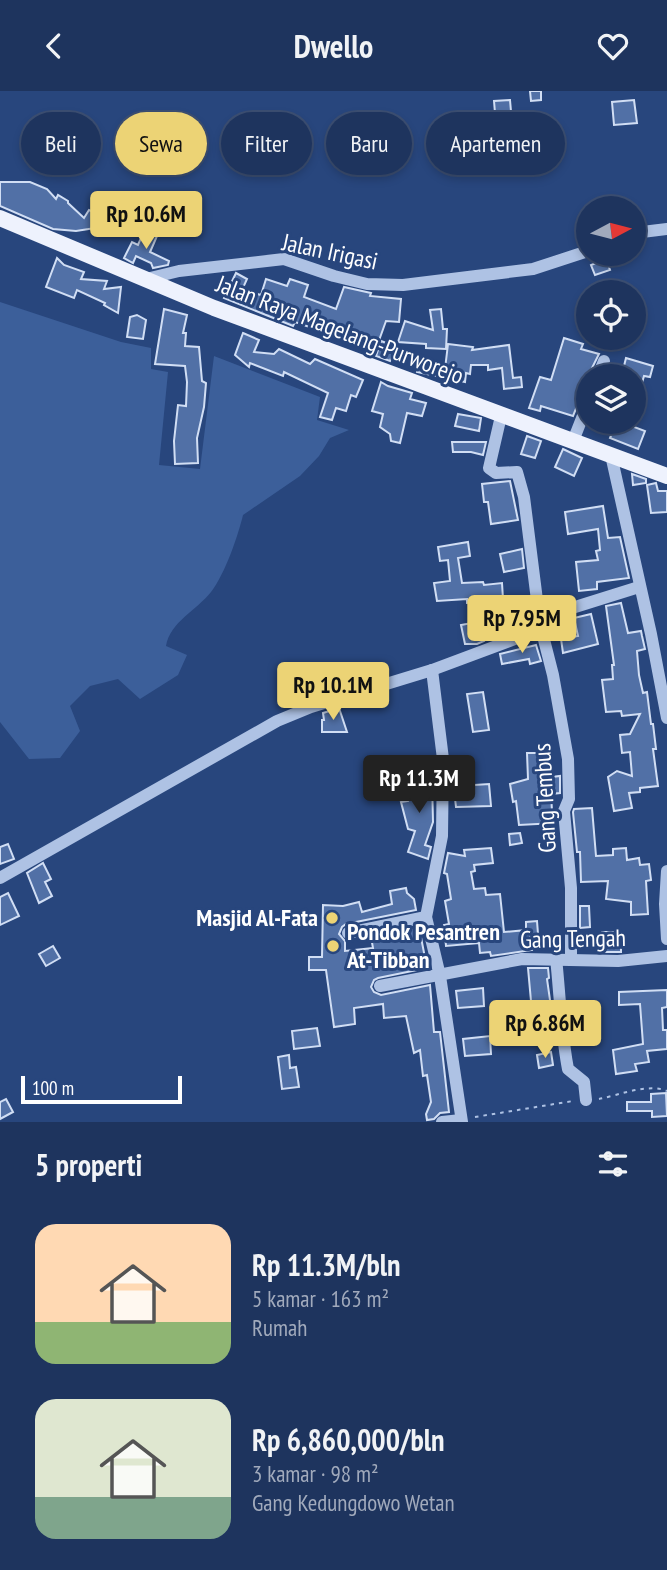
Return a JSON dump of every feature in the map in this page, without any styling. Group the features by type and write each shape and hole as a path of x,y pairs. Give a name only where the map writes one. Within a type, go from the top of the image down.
{"main road":[{"name":"Jalan Raya Magelang-Purworejo","path":"0,218 214,308 667,476"}],"street":[{"path":"646,232 667,229"},
{"name":"Jalan Irigasi","path":"146,279 179,271 284,259 367,284 402,285 533,269 576,255"},
{"name":"Gang Tembus","path":"501,416 489,467 496,473 517,472 524,497 540,624 553,675 568,759 569,799 564,811 571,888 571,959"},
{"path":"573,441 576,433"},
{"path":"611,455 667,718"},
{"path":"0,878 277,721 311,707 432,670 523,636 556,613 639,587"},
{"path":"432,670 443,759 442,835 426,917 440,976 462,1121 442,1122"},
{"path":"667,871 667,939"},
{"path":"348,933 426,917"},
{"name":"Gang Tengah","path":"380,986 522,959 618,961 667,956"},
{"path":"556,958 568,1069 584,1082 586,1100"}],"path":[{"path":"462,1121 641,1090 661,1088 667,1091"}],"shaded area":[{"path":"0,302 121,342 151,348 151,369 168,372 159,465 200,469 214,356 320,397 317,420 349,430 330,438 319,456 300,476 243,515 230,555 216,584 205,599 178,623 169,638 166,646 187,655 178,675 140,699 118,679 90,686 70,706 80,731 60,758 29,759 0,722"}],"building":[{"path":"530,91 541,91 541,100 531,101"},
{"path":"510,100 511,112 495,112 494,101"},
{"path":"634,100 637,123 614,125 612,102"},
{"path":"0,182 30,182 47,189 56,199 58,195 68,201 84,218 89,210 121,224 76,231 53,229 0,206"},
{"path":"144,231 157,236 150,252 169,261 168,265 153,268 151,263 136,256 133,263 124,258 132,242 138,245"},
{"path":"57,258 64,265 84,272 81,279 107,281 104,289 121,287 118,313 104,305 105,303 77,290 74,298 46,287"},
{"path":"591,266 609,266 610,270 595,275"},
{"path":"236,273 247,279 242,290 261,295 266,279 287,286 290,279 308,285 304,297 336,309 344,287 371,293 370,296 401,299 399,322 386,321 377,346 352,336 350,341 295,322 293,326 224,298"},
{"path":"164,309 187,315 183,333 186,333 185,346 199,347 202,381 206,383 197,438 198,463 175,464 174,441 178,405 186,406 187,382 185,366 155,364"},
{"path":"441,309 443,329 447,329 446,349 398,342 405,321 433,330 430,310"},
{"path":"137,315 146,320 143,339 127,337 130,317"},
{"path":"243,333 259,340 254,352 274,354 279,349 310,364 315,359 363,380 356,397 351,395 346,411 336,408 332,420 320,417 328,393 284,372 283,376 250,363 249,367 235,355"},
{"path":"564,338 576,342 576,350 599,354 594,364 576,364 576,409 573,416 541,406 540,411 529,408 540,377 551,380"},
{"path":"381,341 395,346 390,361 376,356"},
{"path":"448,344 473,347 472,350 509,345 513,378 521,377 522,387 504,389 502,368 488,370 488,365 471,365 465,382 417,372 418,364 445,369"},
{"path":"626,358 653,366 650,377 646,376 646,364 624,364"},
{"path":"381,382 412,393 410,399 426,403 422,416 407,413 400,443 391,441 390,434 380,427 383,414 372,411"},
{"path":"458,414 481,418 479,431 455,426"},
{"path":"612,434 644,434 638,449 610,438"},
{"path":"527,436 541,441 535,458 521,454"},
{"path":"452,442 486,442 483,455 453,452"},
{"path":"563,449 582,458 574,476 555,467"},
{"path":"632,474 646,479 646,483 633,485"},
{"path":"510,481 518,520 491,524 482,484"},
{"path":"656,483 658,491 667,491 667,512 651,513 647,485"},
{"path":"603,506 608,538 620,537 629,578 597,582 597,589 579,591 576,562 598,560 598,529 568,534 565,512"},
{"path":"468,542 470,556 458,558 462,583 502,583 503,599 467,603 467,599 437,601 434,583 450,581 448,560 440,561 438,547"},
{"path":"522,549 524,568 504,572 500,554"},
{"path":"621,603 628,633 641,631 645,649 637,651 639,675 643,693 647,692 653,724 658,786 640,788 640,792 629,793 632,808 614,811 608,777 617,771 632,776 630,752 622,753 620,735 630,734 640,714 622,716 621,711 606,712 602,680 613,679 614,665 606,606"},
{"path":"591,614 598,644 563,653 561,639 578,636 574,618"},
{"path":"509,616 511,631 483,638 484,641 477,644 465,644 461,625"},
{"path":"536,645 541,661 530,664 529,659 502,664 500,654"},
{"path":"483,692 489,730 473,732 467,694"},
{"path":"339,708 347,732 322,732 323,713"},
{"path":"527,753 542,753 544,778 560,776 560,793 551,794 556,823 519,825 516,801 513,802 510,784 528,779"},
{"path":"432,780 433,822 425,845 431,847 428,859 408,852 415,831 408,829 401,802 408,801 406,783"},
{"path":"489,784 491,806 456,807 454,790 459,790 459,786"},
{"path":"592,808 596,856 613,855 613,849 626,848 627,860 639,858 640,865 649,864 651,880 646,881 648,914 631,915 631,902 606,899 608,881 581,882 580,852 577,852 573,812 574,809"},
{"path":"520,833 522,843 510,845 509,834"},
{"path":"8,844 14,859 0,864 0,847"},
{"path":"491,848 493,863 474,865 475,871 471,872 474,889 485,888 486,895 500,894 504,932 526,930 526,922 537,921 538,934 530,934 532,950 491,956 490,952 480,953 479,943 446,946 444,925 449,924 445,901 451,899 447,874 444,873 448,853 465,856 464,850"},
{"path":"43,863 51,879 45,882 52,896 39,903 27,873"},
{"path":"406,888 407,893 414,899 416,910 346,924 339,934 345,941 345,951 373,948 371,937 419,927 427,968 378,978 371,987 381,995 430,985 434,1032 440,1032 449,1112 440,1113 434,1119 427,1120 426,1114 431,1102 427,1075 423,1076 420,1050 414,1053 406,1016 384,1018 383,1004 354,1008 355,1024 334,1027 326,970 309,970 309,957 322,957 323,905 343,906 359,902 362,912 392,904 390,891"},
{"path":"8,893 19,916 0,925 0,897"},
{"path":"580,906 589,906 590,927 580,928"},
{"path":"602,932 621,932 621,952 602,952"},
{"path":"53,946 60,958 46,966 39,954"},
{"path":"528,968 548,968 553,1021 533,1023"},
{"path":"483,988 484,1006 458,1008 456,991"},
{"path":"667,990 667,1007 662,1008 663,1030 667,1030 667,1049 647,1051 649,1062 635,1064 637,1071 616,1074 613,1050 643,1044 640,1004 619,1005 619,992"},
{"path":"317,1028 320,1046 294,1049 292,1031"},
{"path":"490,1036 491,1054 465,1056 463,1039"},
{"path":"551,1052 553,1065 539,1068 537,1055"},
{"path":"289,1055 290,1068 296,1067 299,1087 282,1089 278,1057"},
{"path":"666,1093 667,1116 652,1117 652,1111 627,1111 627,1102 651,1102 651,1094"},
{"path":"6,1099 13,1112 0,1119 0,1102"}],"place":[{"name":"Masjid Al-Fata","path":"332,918"},
{"name":"Pondok Pesantren At-Tibban","path":"333,946"}]}
